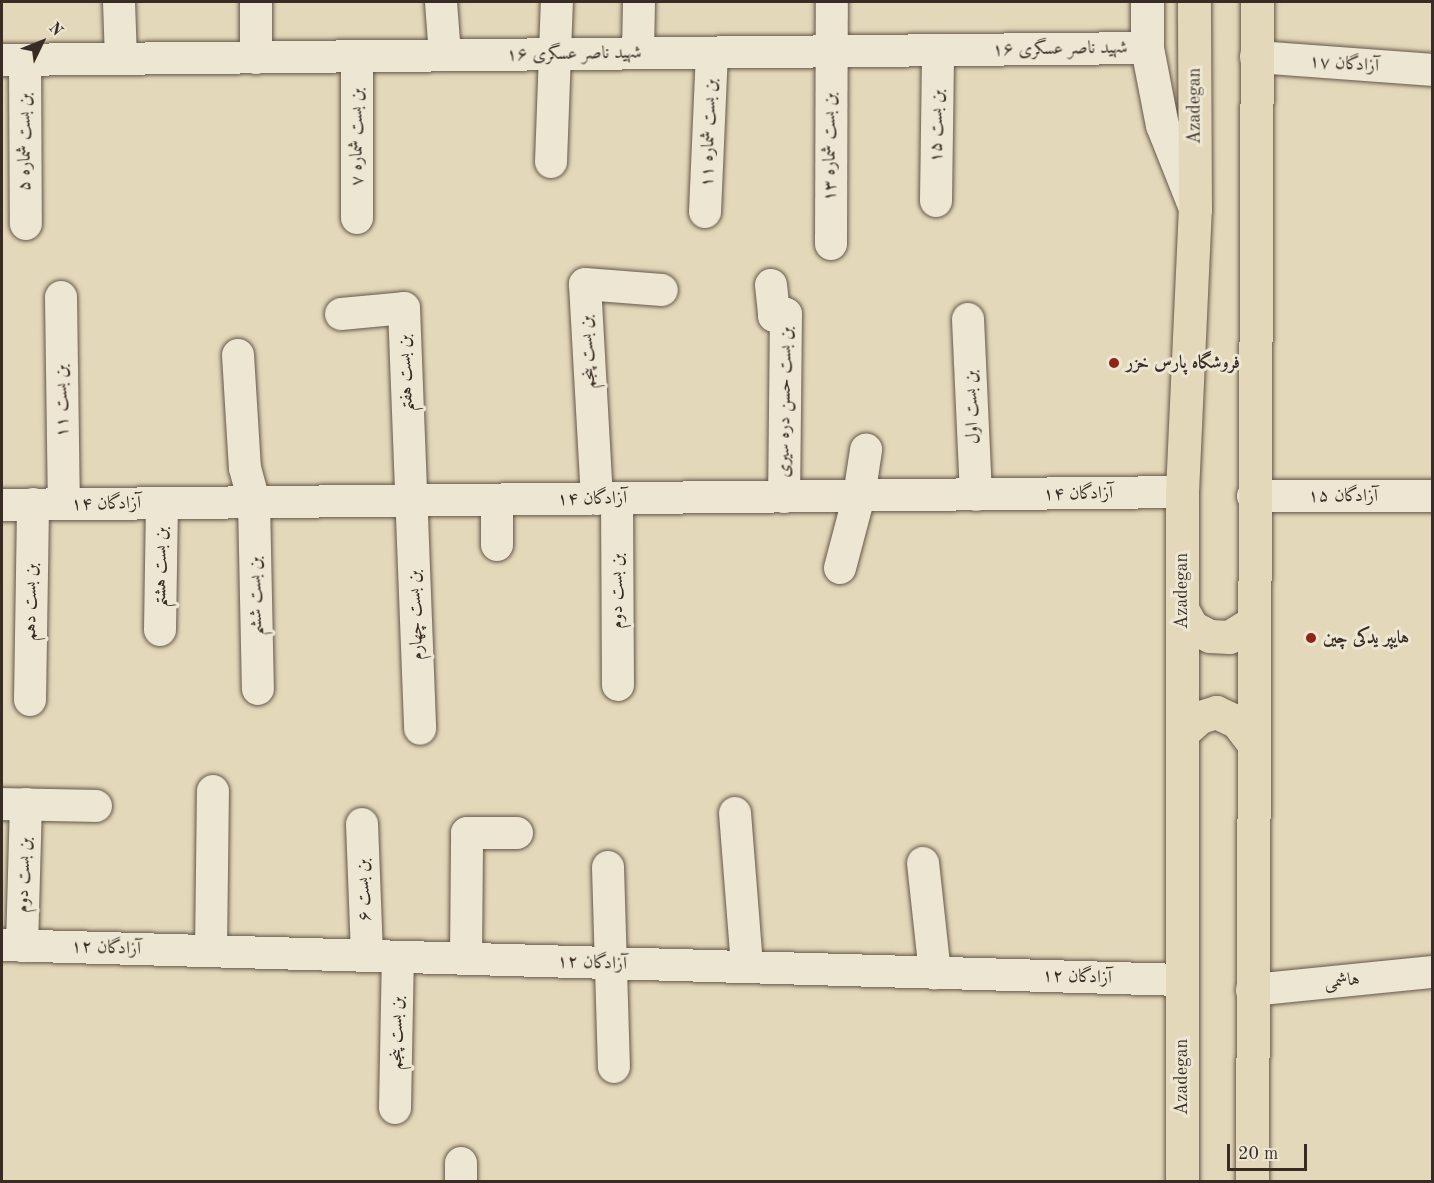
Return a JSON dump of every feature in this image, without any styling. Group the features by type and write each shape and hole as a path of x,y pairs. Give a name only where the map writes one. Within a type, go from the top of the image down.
{"main road":[{"path":"1147,2 1147,48 1162,125 1195,209"},
{"name":"Azadegan","path":"1182,1182 1182,492 1195,209 1194,2"},
{"path":"1252,1182 1253,496 1257,2"},
{"path":"1182,609 1192,627 1210,636 1229,637 1253,622"},
{"path":"1182,734 1200,717 1216,712 1237,722 1253,743"}],"street":[{"path":"119,2 121,59"},
{"path":"256,2 256,58"},
{"path":"441,2 444,56"},
{"path":"551,162 553,54 557,2"},
{"path":"638,53 639,2"},
{"name":"بن بست شماره ۱۳","path":"831,244 832,2"},
{"name":"۱۶ شهید ناصر عسگری","path":"13,60 1147,48"},
{"name":"بن بست ۱۵","path":"936,201 938,50"},
{"name":"بن بست شماره ۱۱","path":"705,212 712,53"},
{"name":"بن بست شماره ۷","path":"357,56 357,218"},
{"name":"۱۷ آزادگان","path":"1256,57 1432,70"},
{"name":"بن بست شماره ۵","path":"13,60 26,224"},
{"name":"بن بست پنجم","path":"607,498 585,284 662,290"},
{"name":"بن بست حسن دره سیری","path":"771,285 774,316 786,314 784,497"},
{"name":"بن بست ۱۱","path":"60,297 64,504"},
{"name":"بن بست هفتم","path":"341,314 404,308 411,500"},
{"name":"بن بست اول","path":"968,319 976,495"},
{"name":"بن بست ششم","path":"238,355 244,468 254,502 258,689"},
{"path":"840,568 860,496 866,450"},
{"name":"۱۴ آزادگان","path":"2,505 1182,492"},
{"name":"۱۵ آزادگان","path":"1253,496 1432,496"},
{"name":"بن بست دوم","path":"607,498 618,685"},
{"name":"بن بست چهارم","path":"411,500 420,729"},
{"path":"497,500 497,545"},
{"name":"بن بست هشتم","path":"160,630 162,503"},
{"name":"بن بست دهم","path":"30,699 33,504"},
{"path":"211,951 213,791"},
{"name":"بن بست دوم","path":"12,946 14,804 96,806"},
{"path":"735,813 747,968"},
{"name":"بن بست ۶","path":"362,824 367,956"},
{"path":"465,959 459,834 517,833"},
{"path":"923,863 935,973"},
{"path":"608,867 609,963 614,1067"},
{"name":"۱۲ آزادگان","path":"12,946 1182,980"},
{"name":"بن بست پنجم","path":"395,1108 398,957"},
{"name":"هاشمی","path":"1252,990 1432,972"}],"place":[{"name":"فروشگاه پارس خزر","path":"1114,363"},
{"name":"هایپر یدکی چین","path":"1311,638"}]}
